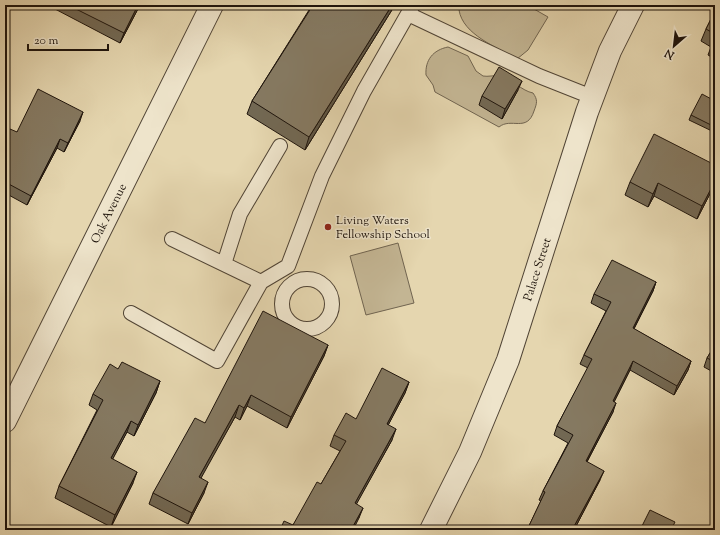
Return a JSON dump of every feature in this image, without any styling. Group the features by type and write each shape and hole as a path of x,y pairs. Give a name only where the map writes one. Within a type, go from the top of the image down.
{"street":[{"name":"Oak Avenue","path":"5,422 212,5"},
{"name":"Palace Street","path":"431,530 470,452 508,360 592,97 610,51 633,5"}],"lane":[{"path":"132,313 217,361 261,282 288,266 322,176 364,91 411,10 539,76 592,97"},
{"path":"224,264 240,214 280,146"},
{"path":"172,239 261,282"},
{"path":"288,266 294,282"}],"shaded area":[{"path":"461,5 527,5 548,17 528,50 517,59 491,45 467,27 459,10"},
{"path":"448,47 468,56 476,71 483,76 497,76 504,78 533,93 536,98 536,102 531,118 523,123 509,123 499,127 435,92 433,85 426,75 427,65 434,53"},
{"path":"398,243 414,303 366,315 350,256"}],"building":[{"path":"68,5 138,5 124,33"},
{"path":"313,5 392,5 309,137 252,101"},
{"path":"715,11 715,34 706,29"},
{"path":"499,67 522,81 505,109 482,96"},
{"path":"38,89 83,112 68,143 60,139 31,196 5,182 5,140 10,129 17,132"},
{"path":"702,94 715,101 715,127 691,115"},
{"path":"654,134 715,165 715,181 702,206 658,183 653,194 630,182"},
{"path":"612,260 656,282 633,328 691,361 677,386 633,361 613,401 616,403 586,461 604,471 572,530 527,530 545,492 543,491 573,435 557,426 592,359 584,355 611,302 594,294"},
{"path":"263,311 328,345 291,417 251,395 244,408 239,405 199,477 208,482 192,513 153,493 195,418 205,423"},
{"path":"715,345 715,362 707,358"},
{"path":"122,362 160,381 138,425 131,421 111,458 137,472 115,515 59,486 103,400 93,394 110,364 118,369"},
{"path":"382,368 409,382 387,424 396,429 355,503 363,508 351,530 280,530 284,521 293,525 317,482 321,484 346,441 334,435 346,413 356,419"},
{"path":"650,510 675,522 671,530 640,530"},
{"path":"37,526 45,530 35,530"}],"place":[{"name":"Living Waters Fellowship School","path":"328,227"}]}
